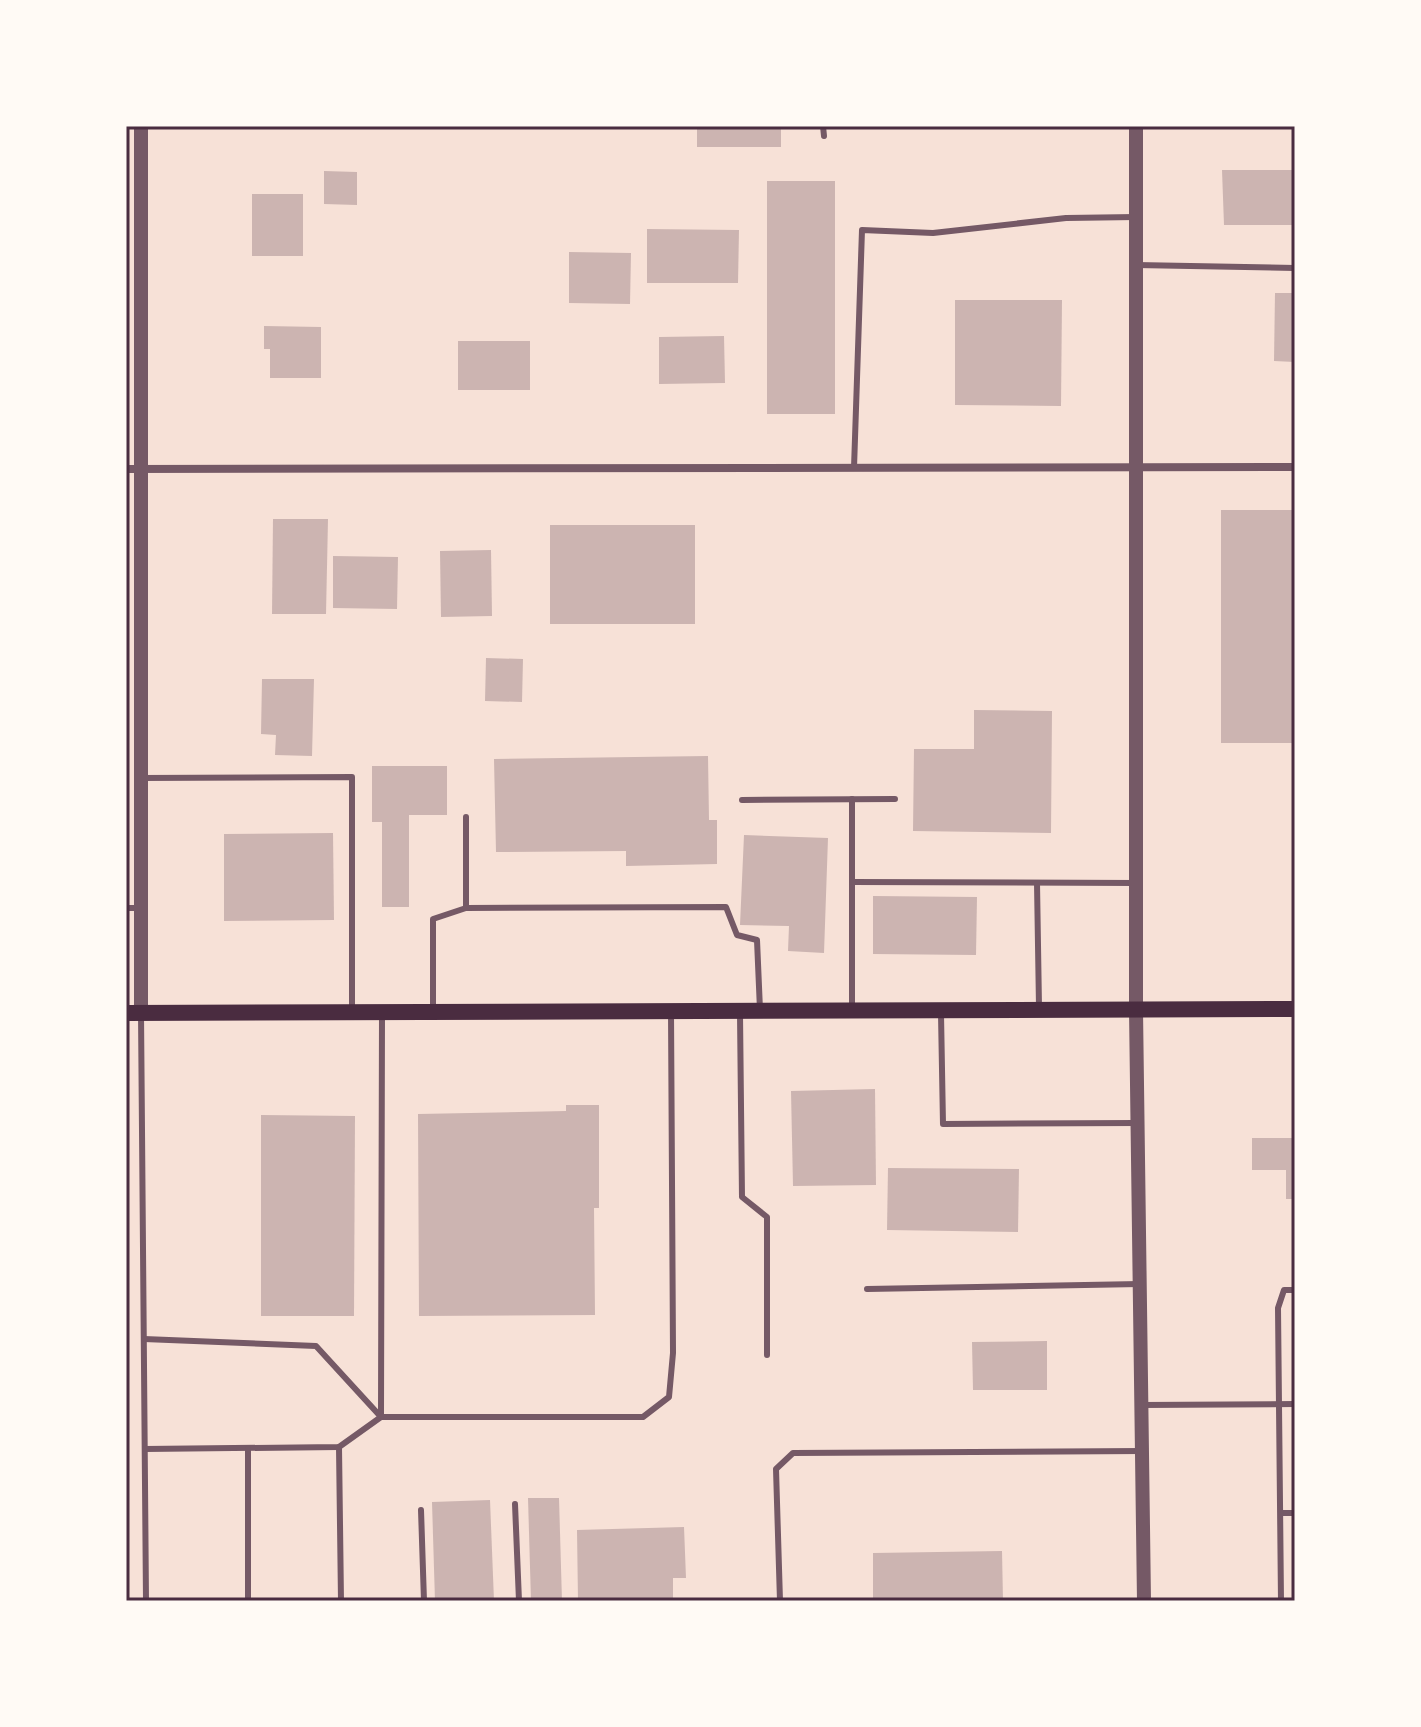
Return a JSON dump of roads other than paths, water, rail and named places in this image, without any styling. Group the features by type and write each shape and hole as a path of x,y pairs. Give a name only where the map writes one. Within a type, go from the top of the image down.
{"main road":[{"path":"134,1013 1295,1009"}],"street":[{"path":"134,1013 133,908 141,778 133,469 141,126"},
{"path":"1136,126 1136,1010 1144,1601"},
{"path":"133,469 1295,467"}],"lane":[{"path":"823,126 824,136"},
{"path":"854,468 862,230 933,233 1066,218 1136,217"},
{"path":"1136,265 1295,268"},
{"path":"141,778 352,777 352,1013"},
{"path":"852,799 852,1011"},
{"path":"742,800 895,799"},
{"path":"466,817 466,908"},
{"path":"852,882 1136,883"},
{"path":"1037,883 1039,1010"},
{"path":"433,1012 433,919 466,908 726,907 737,935 757,940 760,1011"},
{"path":"941,1010 943,1124 1139,1123"},
{"path":"145,1449 339,1447 381,1417 643,1417 669,1397 673,1353 671,1011"},
{"path":"740,1011 742,1197 767,1217 767,1355"},
{"path":"134,1013 144,1339 146,1601"},
{"path":"381,1417 382,1013"},
{"path":"867,1289 1141,1284"},
{"path":"1281,1601 1278,1308 1284,1290 1295,1290"},
{"path":"144,1339 316,1346 381,1417"},
{"path":"1142,1405 1295,1404"},
{"path":"339,1447 341,1601"},
{"path":"248,1449 248,1601"},
{"path":"780,1601 776,1469 793,1453 1143,1451"},
{"path":"515,1504 519,1601"},
{"path":"421,1510 424,1601"},
{"path":"1281,1513 1295,1513"}]}
